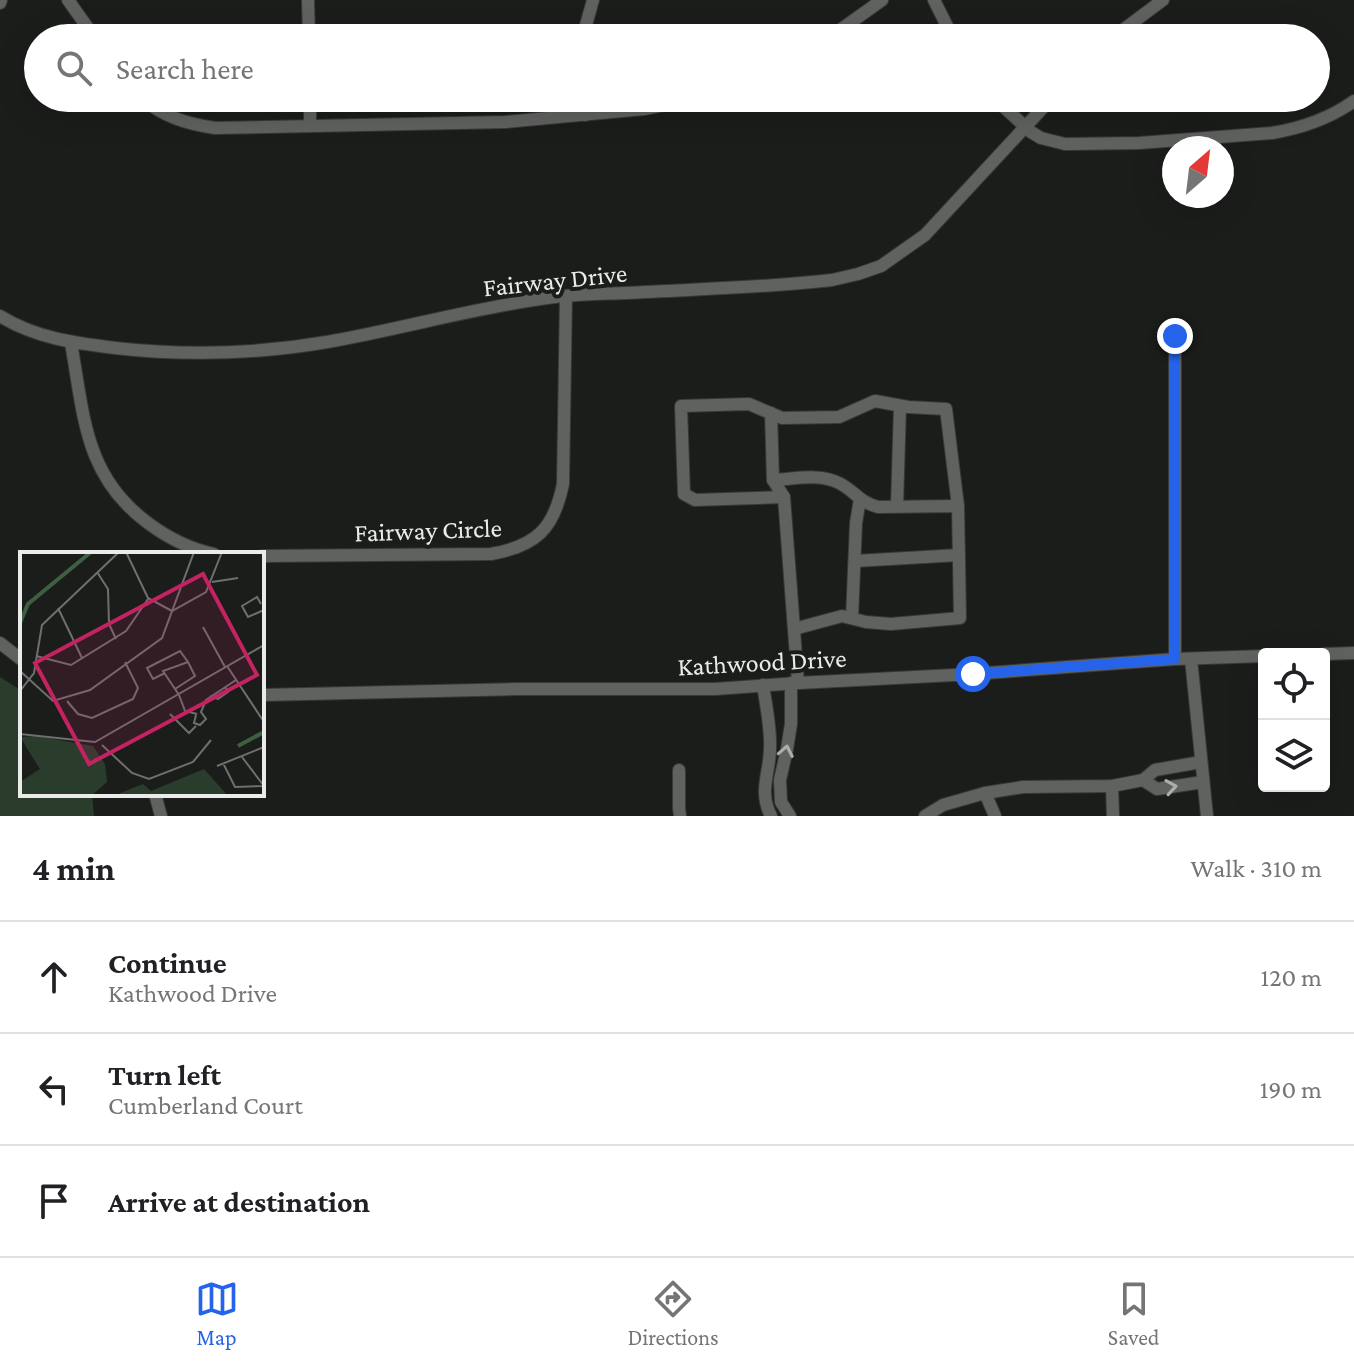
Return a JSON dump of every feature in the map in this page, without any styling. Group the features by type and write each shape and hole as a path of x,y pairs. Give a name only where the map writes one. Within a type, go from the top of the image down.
{"street":[{"path":"68,0 85,24"},
{"path":"308,0 309,24"},
{"path":"588,24 593,0"},
{"path":"849,24 882,0"},
{"path":"934,0 946,24"},
{"path":"1131,24 1163,0"},
{"path":"1008,112 1041,138 1065,144 1139,143 1294,130 1331,116 1354,101"},
{"path":"162,112 177,120 215,128 506,122 609,112"},
{"path":"310,112 310,126"},
{"name":"Fairway Drive","path":"0,316 35,333 71,343 182,353 254,351 328,342 449,315 566,296 832,280 881,266 925,235 1039,112"},
{"name":"Fairway Circle","path":"264,556 491,554 523,546 539,536 555,512 563,484 566,296"},
{"path":"1175,336 1175,659"},
{"path":"71,343 87,433 105,479 118,497 153,527 185,545 208,552"},
{"path":"784,497 695,500 684,494 681,406 749,404 782,418 839,417 875,401 946,409 958,506 960,618 891,624 842,616 794,629"},
{"path":"897,506 900,406"},
{"path":"771,413 773,480 784,497 794,629 791,724 780,780 781,802 790,816"},
{"path":"773,480 822,477 840,483 866,504 878,507 958,506"},
{"path":"852,618 860,499"},
{"path":"855,561 959,555"},
{"path":"0,643 20,658"},
{"path":"1330,654 1354,653"},
{"name":"Kathwood Drive","path":"264,695 516,689 715,689 1258,656"},
{"path":"1191,659 1207,816"},
{"path":"763,685 771,750 765,778 766,807 771,816"},
{"path":"769,725 791,724"},
{"path":"925,816 943,805 985,793 1023,787 1112,786 1143,780 1155,770 1201,762"},
{"path":"679,770 680,816"},
{"path":"1143,780 1157,789 1203,782"},
{"path":"1112,786 1113,816"},
{"path":"985,793 995,816"},
{"path":"156,796 161,816"}],"green space":[{"path":"0,677 20,690 20,796 92,796 94,816 0,816"}],"route":[{"path":"973,674 1175,659 1175,336"}]}
